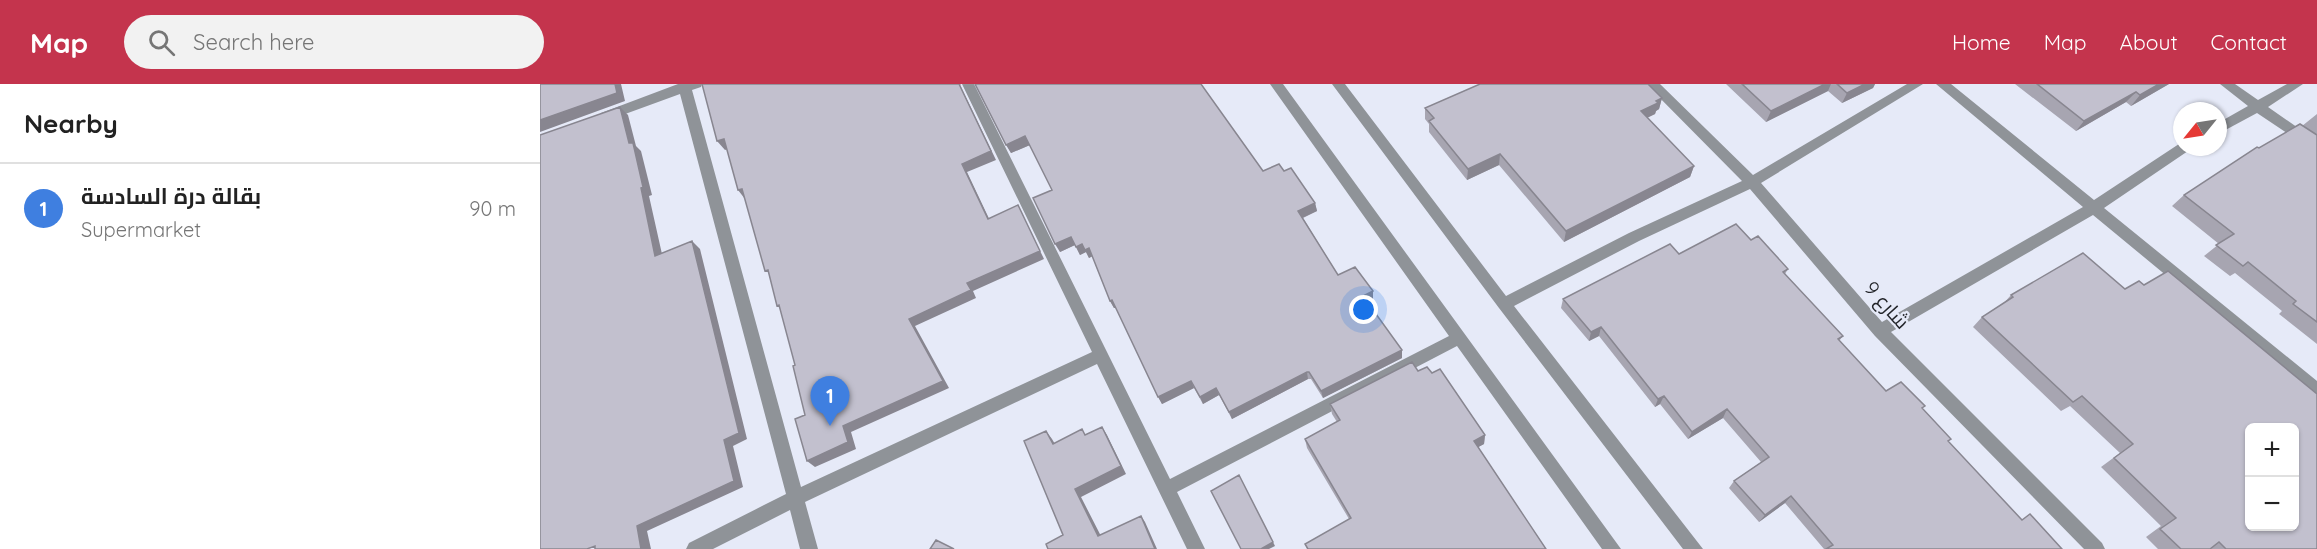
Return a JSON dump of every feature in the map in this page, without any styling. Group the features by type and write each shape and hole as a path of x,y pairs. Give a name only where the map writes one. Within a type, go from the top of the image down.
{"street":[{"path":"968,84 1099,356 1196,549"},
{"path":"1276,84 1612,549"},
{"path":"1338,84 1504,304 1694,549"},
{"name":"شارع 9","path":"1652,84 1752,182 1880,331 2096,549"},
{"path":"1504,304 1634,237 1752,182 1917,84"},
{"path":"1942,84 2317,390"},
{"path":"2226,84 2317,148"},
{"path":"2227,124 2297,84"},
{"path":"596,119 689,85 724,237 809,549"},
{"path":"1880,331 2095,207 2173,154"},
{"path":"1167,489 1345,394 1459,338"},
{"path":"695,549 796,498 1099,356"}],"building":[{"path":"540,84 615,84 617,93 540,120"},
{"path":"702,84 959,84 991,151 962,164 988,219 1018,205 1040,251 967,283 971,290 909,319 943,381 843,426 848,442 807,461 795,419 805,415 779,305 777,306 768,270 765,271 742,189 738,190 724,139 717,141"},
{"path":"975,84 1201,84 1263,171 1279,164 1284,171 1291,168 1315,203 1298,211 1338,275 1355,267 1373,291 1363,296 1402,350 1321,391 1307,372 1229,412 1216,388 1200,397 1191,381 1158,397 1112,300 1110,301 1089,248 1085,250 1082,244 1076,247 1071,237 1055,244 1033,198 1052,190 1025,136 1006,145"},
{"path":"1480,84 1648,84 1662,98 1656,101 1658,103 1641,111 1694,166 1566,231 1500,154 1468,169 1429,121 1434,118 1425,108"},
{"path":"1742,84 1825,84 1771,111"},
{"path":"1837,84 1865,84 1847,93"},
{"path":"2037,84 2159,84 2140,95 2136,92 2084,121"},
{"path":"620,107 629,143 633,143 655,256 692,241 739,433 724,440 734,481 637,526 641,549 595,549 595,546 587,549 540,549 540,135"},
{"path":"2300,124 2317,135 2317,322 2293,304 2296,301 2248,262 2243,266 2216,245 2234,234 2184,195 2257,147 2259,148"},
{"path":"1736,224 1751,240 1758,236 1788,269 1783,272 1843,336 1838,339 1886,391 1901,382 1925,406 1922,408 1951,439 1948,441 2022,520 2030,514 2062,549 1826,549 1833,545 1791,496 1765,515 1734,481 1769,457 1727,409 1692,432 1664,396 1658,399 1601,327 1591,332 1563,299 1670,244 1679,254"},
{"path":"2083,253 2125,289 2139,281 2144,285 2168,271 2317,394 2317,549 2226,549 2219,542 2210,549 2181,549 2160,529 2176,518 2114,458 2133,444 2082,396 2073,402 1982,317 2013,297 2011,295"},
{"path":"1412,362 1418,371 1427,367 1432,373 1440,369 1485,435 1474,441 1546,549 1308,549 1305,544 1351,518 1305,439 1340,420 1330,404"},
{"path":"1102,427 1121,466 1075,489 1098,536 1141,516 1155,549 1048,549 1046,544 1063,535 1024,441 1046,431 1053,444 1082,429 1085,435"},
{"path":"1239,475 1273,542 1261,549 1241,549 1211,491"},
{"path":"936,540 954,549 930,549"}],"place":[{"name":"بقالة درة السادسة","path":"830,426"}]}
